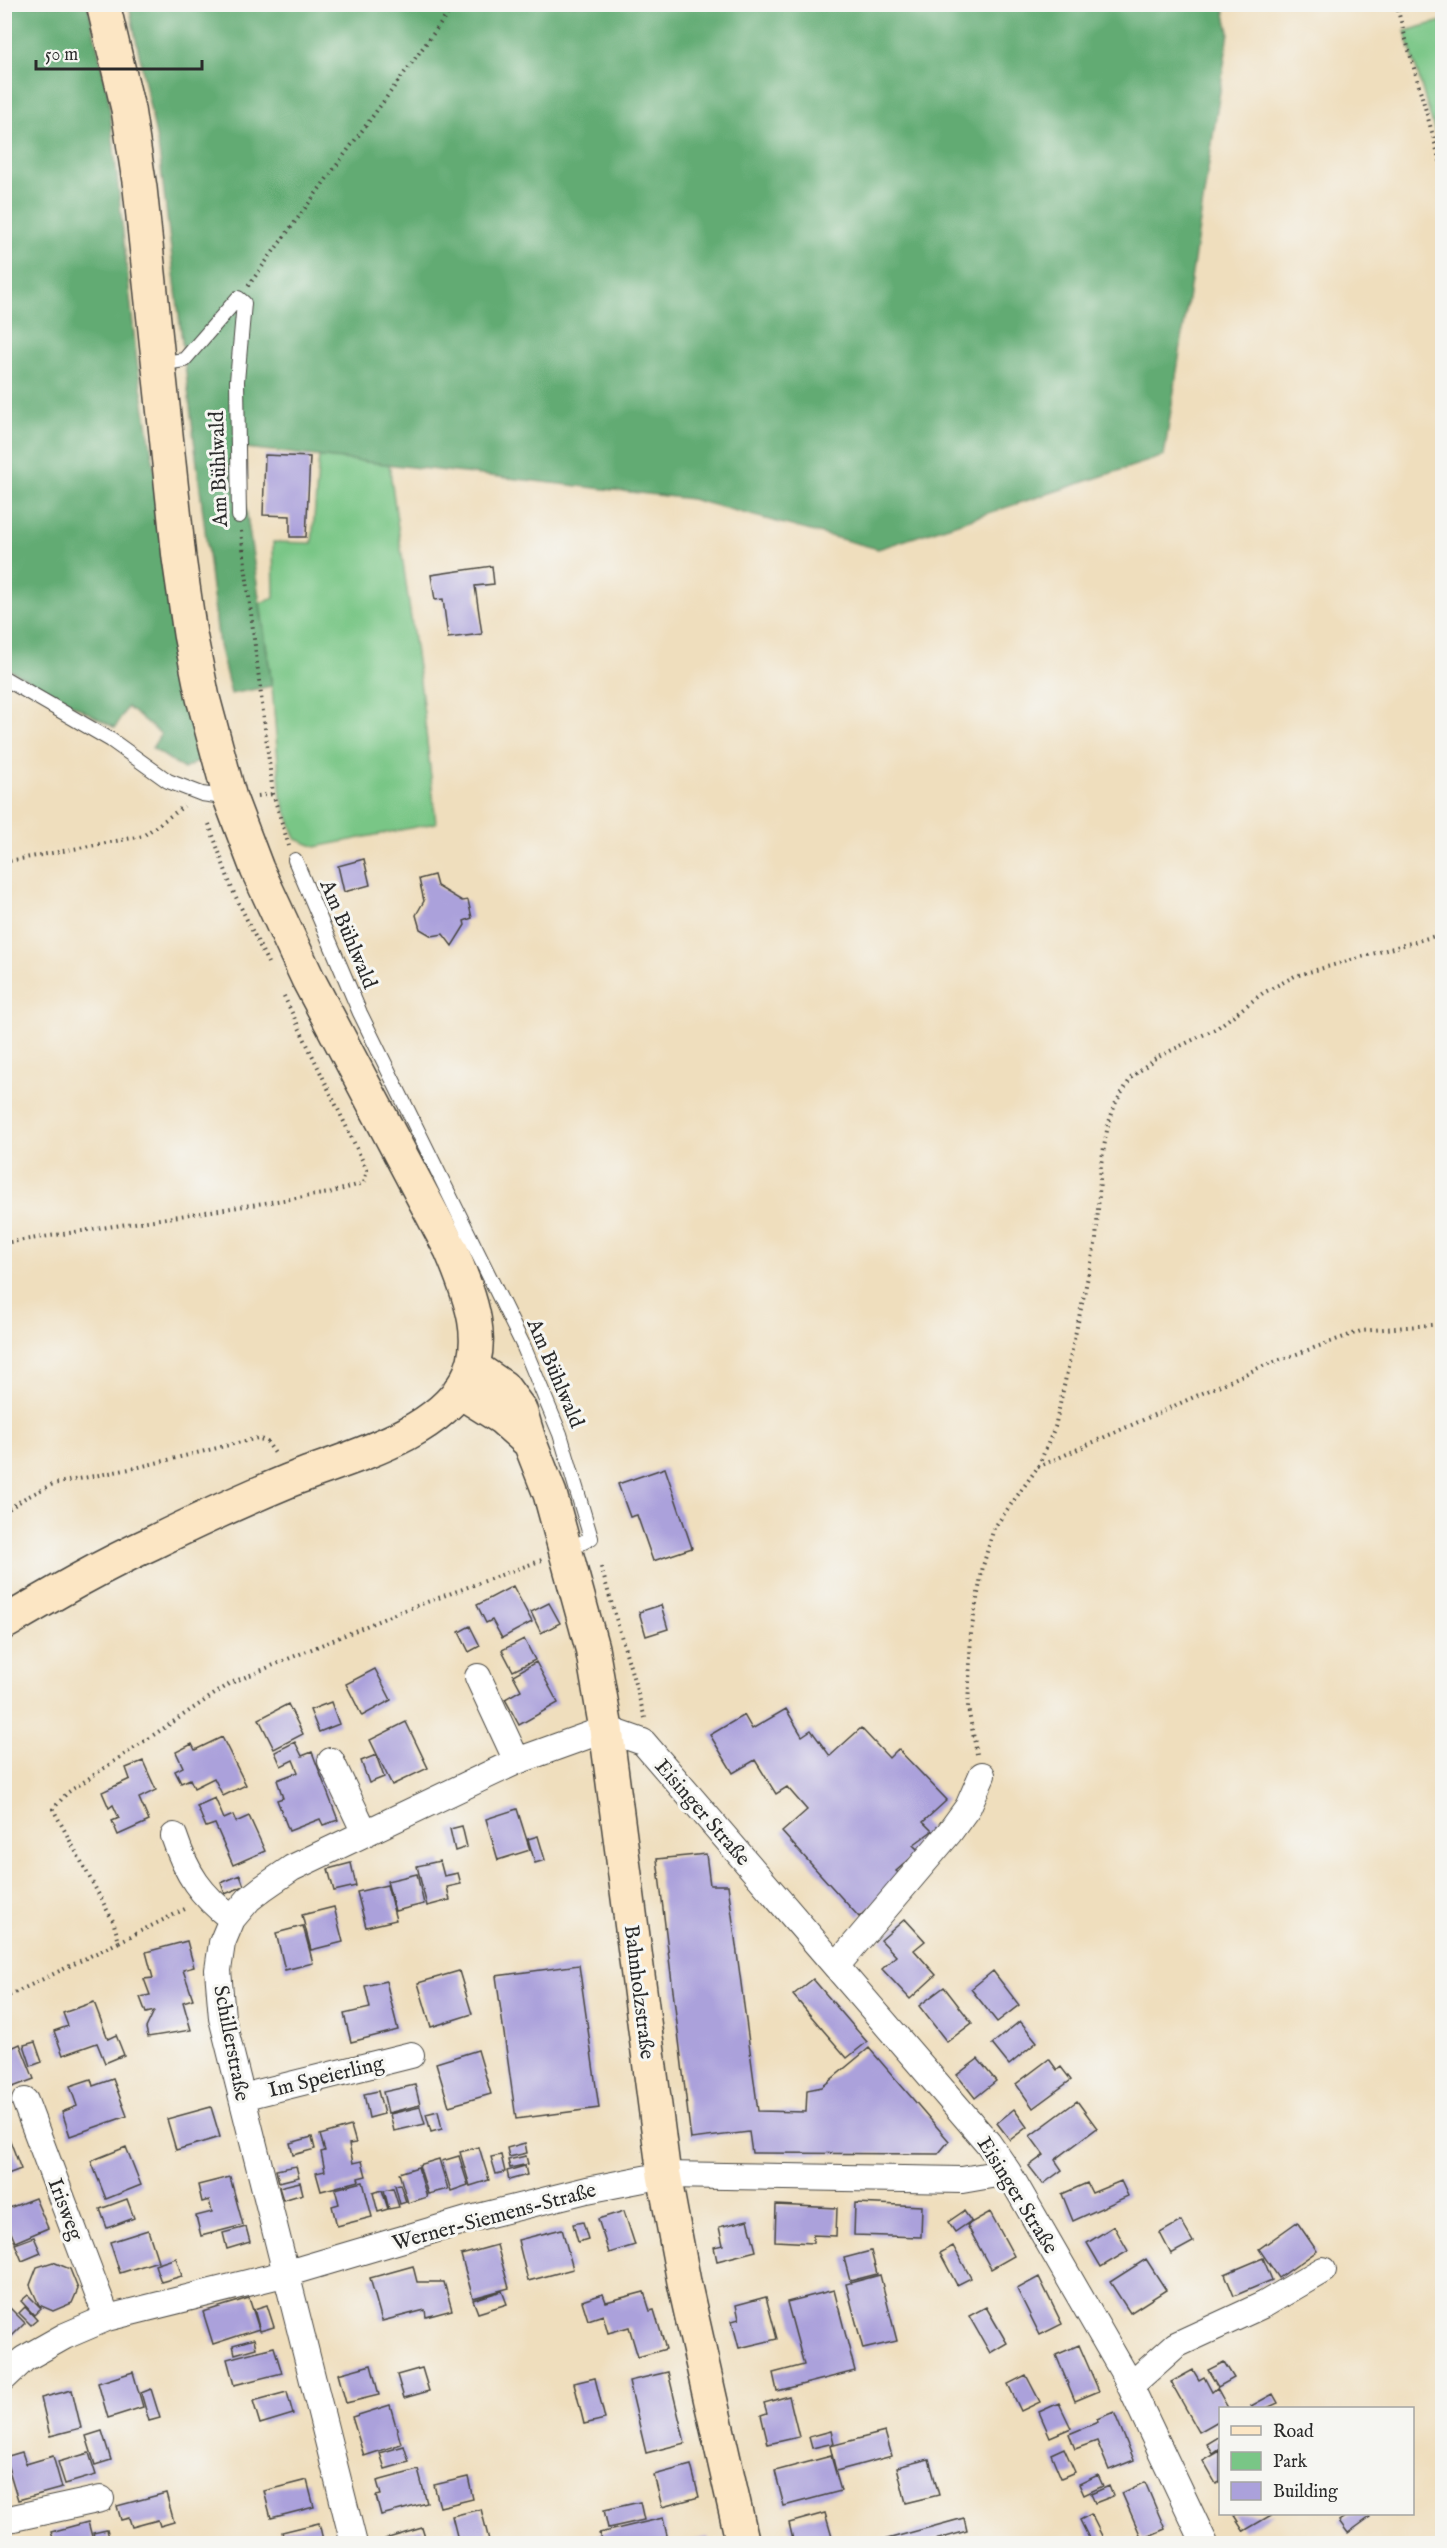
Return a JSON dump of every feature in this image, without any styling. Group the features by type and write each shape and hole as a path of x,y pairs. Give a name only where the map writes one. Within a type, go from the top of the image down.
{"street":[{"path":"4,1623 148,1544 288,1481 401,1436 446,1407 466,1378 476,1348 476,1324 467,1289 451,1250 308,979 257,869 216,796 203,698 190,634 179,558 140,188 129,120 103,4"},
{"name":"Bahnholzstraße","path":"466,1378 502,1418 530,1443 550,1494 579,1544 592,1648 606,1729 664,2175 684,2282 743,2544"},
{"path":"478,1677 517,1761"},
{"name":"Eisinger Straße","path":"606,1729 643,1742 988,2143 1008,2172 1130,2386 1206,2544"},
{"name":"Schillerstraße","path":"354,2544 222,2018 218,1970 222,1943 232,1919 249,1899 282,1875 517,1761 606,1729"},
{"path":"331,1761 365,1833"},
{"path":"837,1965 949,1833 968,1807 982,1775"},
{"path":"174,1836 182,1860 206,1899 232,1919"},
{"name":"Im Speierling","path":"242,2097 411,2055"},
{"name":"Irisweg","path":"25,2101 107,2318"},
{"name":"Werner-Siemens-Straße","path":"4,2378 24,2360 65,2336 107,2318 288,2274 474,2218 587,2190 664,2175 962,2180 1008,2172"},
{"path":"1130,2386 1176,2345 1265,2304 1323,2270"},
{"path":"4,2520 101,2499"}],"lane":[{"path":"159,364 184,360 241,301"},
{"name":"Am Bühlwald","path":"239,516 237,381 241,301"},
{"path":"4,678 111,740 168,781 216,796"},
{"name":"Am Bühlwald","path":"295,860 360,1014 523,1345 560,1434 579,1544"}],"path":[{"path":"241,301 455,4"},
{"path":"1396,4 1443,168"},
{"name":"Am Bühlwald","path":"239,516 273,794 283,830 295,860"},
{"path":"4,862 143,836 216,796"},
{"path":"982,1775 968,1708 971,1632 983,1566 994,1528 1038,1467 1055,1427 1096,1240 1101,1164 1108,1125 1116,1102 1131,1078 1154,1059 1217,1028 1263,993 1295,976 1443,934"},
{"path":"4,1243 329,1193 363,1183 367,1170 312,1058"},
{"path":"1038,1467 1274,1362 1362,1331 1443,1324"},
{"path":"4,1512 53,1484 135,1468 258,1438 267,1442 288,1481"},
{"path":"119,1942 112,1921 53,1809 67,1793 231,1683 397,1613 579,1544 622,1635 649,1731 643,1742"},
{"path":"4,1998 206,1899"}],"green space":[{"path":"5,5 88,5 108,94 137,362 202,759 184,769 152,748 161,734 127,707 115,728 5,667"},
{"path":"129,5 1223,5 1229,32 1164,456 878,549 691,499 237,447 272,686 231,694 219,645 159,151"},
{"path":"1442,21 1442,156 1405,31"},
{"path":"319,456 389,464 422,696 436,823 316,847 296,839 281,797 272,686 260,603 274,598 273,542 312,543"}],"building":[{"path":"265,455 310,457 306,537 290,537 290,516 263,515"},
{"path":"492,566 494,584 475,586 482,634 448,638 443,599 435,600 431,575"},
{"path":"364,859 370,885 344,892 338,866"},
{"path":"434,875 437,886 462,901 468,900 472,918 464,921 465,925 452,946 443,934 432,936 420,929 416,915 424,901 419,879"},
{"path":"665,1468 692,1548 653,1561 637,1515 630,1517 618,1484"},
{"path":"513,1586 532,1622 502,1638 492,1620 486,1623 477,1605"},
{"path":"549,1603 560,1623 541,1633 531,1612"},
{"path":"661,1605 668,1629 646,1636 639,1612"},
{"path":"470,1626 480,1646 469,1652 459,1632"},
{"path":"524,1639 535,1660 513,1671 502,1650"},
{"path":"536,1662 558,1703 519,1725 505,1699 521,1690 513,1675"},
{"path":"375,1669 391,1700 362,1716 346,1684"},
{"path":"331,1702 339,1724 319,1732 310,1710"},
{"path":"288,1704 303,1734 274,1749 259,1719"},
{"path":"786,1709 802,1736 811,1730 830,1756 861,1728 889,1758 898,1749 947,1800 923,1822 932,1831 913,1845 919,1851 896,1871 902,1876 859,1917 782,1832 807,1810 787,1787 776,1794 755,1760 733,1773 710,1735 744,1715 752,1729"},
{"path":"406,1722 428,1768 392,1785 370,1740"},
{"path":"222,1737 246,1785 223,1796 214,1778 194,1788 190,1779 181,1783 175,1771 183,1767 176,1752 192,1744 195,1750"},
{"path":"295,1742 302,1756 312,1752 338,1820 323,1825 320,1819 289,1831 277,1800 283,1798 277,1780 298,1772 293,1760 281,1766 275,1752"},
{"path":"376,1755 384,1777 369,1783 361,1761"},
{"path":"143,1761 156,1790 139,1798 149,1821 118,1835 112,1821 119,1818 113,1805 109,1808 102,1792 130,1779 126,1768"},
{"path":"215,1798 224,1819 233,1815 236,1822 249,1816 265,1851 233,1865 215,1824 206,1827 197,1806"},
{"path":"517,1809 530,1850 498,1860 486,1819"},
{"path":"462,1826 467,1847 455,1851 450,1829"},
{"path":"538,1836 545,1860 535,1863 528,1839"},
{"path":"706,1854 710,1885 728,1885 758,2111 806,2112 807,2090 822,2087 869,2048 949,2141 938,2154 752,2153 749,2132 691,2139 657,1859"},
{"path":"440,1861 444,1876 458,1873 461,1884 447,1887 450,1900 427,1906 417,1866"},
{"path":"351,1863 356,1886 334,1891 328,1869"},
{"path":"417,1874 424,1904 395,1911 387,1881"},
{"path":"240,1875 244,1886 225,1894 221,1883"},
{"path":"387,1885 396,1920 366,1927 357,1892"},
{"path":"334,1907 343,1942 311,1950 302,1915"},
{"path":"905,1919 925,1941 914,1950 936,1975 910,1999 882,1969 896,1956 881,1940"},
{"path":"303,1926 313,1963 285,1970 276,1933"},
{"path":"187,1941 194,1967 183,1970 193,1999 183,2002 191,2030 148,2037 146,2028 154,2011 146,2013 140,1997 150,1995 144,1979 153,1978 146,1952"},
{"path":"579,1965 599,2108 516,2119 496,1976"},
{"path":"459,1971 472,2014 431,2027 418,1983"},
{"path":"993,1971 1019,2005 997,2022 971,1989"},
{"path":"813,1979 867,2042 847,2058 793,1995"},
{"path":"386,1981 398,2030 351,2042 344,2014 370,2008 365,1986"},
{"path":"944,1987 972,2023 947,2042 919,2006"},
{"path":"94,2002 108,2039 116,2035 124,2055 105,2063 97,2043 63,2055 54,2031 68,2026 63,2013"},
{"path":"1020,2021 1037,2042 1009,2065 992,2044"},
{"path":"35,2042 42,2062 31,2066 24,2045"},
{"path":"20,2044 34,2079 5,2090 5,2051"},
{"path":"478,2050 491,2094 449,2106 436,2063"},
{"path":"978,2059 996,2081 975,2098 957,2075"},
{"path":"1049,2059 1057,2070 1061,2067 1071,2080 1033,2108 1016,2084"},
{"path":"91,2079 93,2086 113,2079 127,2116 70,2136 62,2112 77,2106 70,2086"},
{"path":"415,2085 420,2105 388,2113 383,2092"},
{"path":"378,2091 384,2114 369,2118 364,2094"},
{"path":"1077,2101 1097,2128 1055,2160 1062,2170 1043,2184 1029,2166 1044,2155 1030,2136"},
{"path":"211,2107 220,2137 176,2150 167,2119"},
{"path":"420,2107 425,2124 394,2131 390,2114"},
{"path":"1014,2109 1027,2127 1010,2140 997,2123"},
{"path":"438,2111 442,2129 431,2132 426,2114"},
{"path":"351,2126 356,2143 349,2144 353,2163 362,2161 366,2176 358,2178 359,2181 321,2191 316,2173 325,2171 321,2152 325,2151 320,2135"},
{"path":"7,2133 21,2169 5,2175 5,2134"},
{"path":"312,2137 315,2149 293,2155 290,2143"},
{"path":"525,2143 527,2153 509,2157 507,2148"},
{"path":"126,2147 141,2185 106,2199 91,2161"},
{"path":"479,2147 489,2180 470,2186 460,2152"},
{"path":"501,2155 505,2172 496,2174 491,2157"},
{"path":"459,2156 468,2185 451,2191 442,2161"},
{"path":"526,2156 528,2164 510,2168 508,2160"},
{"path":"439,2159 448,2189 428,2194 419,2165"},
{"path":"296,2166 299,2177 279,2182 276,2170"},
{"path":"525,2166 527,2175 509,2180 507,2171"},
{"path":"418,2167 427,2197 408,2203 399,2173"},
{"path":"230,2177 243,2225 201,2236 196,2216 212,2212 209,2200 202,2202 198,2185"},
{"path":"1121,2181 1128,2196 1073,2221 1062,2194 1087,2183 1092,2193"},
{"path":"300,2182 303,2194 283,2200 279,2187"},
{"path":"363,2182 372,2217 337,2226 332,2206 339,2204 335,2189"},
{"path":"400,2184 406,2202 400,2204 395,2185"},
{"path":"393,2188 399,2207 389,2209 384,2190"},
{"path":"382,2190 388,2209 378,2212 373,2193"},
{"path":"35,2198 48,2228 15,2242 4,2216 4,2210"},
{"path":"127,2199 134,2218 107,2228 100,2209"},
{"path":"855,2203 922,2206 921,2237 854,2235"},
{"path":"776,2205 837,2208 836,2236 813,2235 813,2243 775,2241"},
{"path":"624,2211 635,2245 609,2253 598,2219"},
{"path":"964,2211 971,2221 955,2232 948,2222"},
{"path":"990,2212 1014,2256 991,2269 967,2225"},
{"path":"748,2220 756,2251 717,2261 714,2247 723,2245 719,2227"},
{"path":"1181,2221 1193,2242 1171,2254 1160,2233"},
{"path":"583,2222 588,2239 578,2242 573,2224"},
{"path":"1297,2222 1317,2251 1279,2278 1259,2249"},
{"path":"1114,2226 1128,2251 1101,2267 1087,2243"},
{"path":"246,2227 250,2242 227,2249 223,2233"},
{"path":"562,2229 573,2269 528,2281 518,2240"},
{"path":"148,2230 158,2261 120,2273 110,2242"},
{"path":"34,2237 41,2253 22,2261 15,2244"},
{"path":"497,2245 509,2288 473,2298 461,2255"},
{"path":"953,2246 971,2278 957,2285 940,2253"},
{"path":"871,2251 877,2274 850,2281 844,2258"},
{"path":"176,2258 182,2276 161,2282 155,2265"},
{"path":"1263,2258 1272,2280 1234,2296 1225,2274"},
{"path":"1146,2259 1166,2290 1130,2313 1110,2282"},
{"path":"53,2262 70,2269 78,2289 72,2303 53,2311 39,2305 30,2285 37,2267"},
{"path":"413,2266 417,2282 444,2282 452,2310 426,2317 425,2310 382,2321 370,2278"},
{"path":"880,2275 897,2341 863,2349 846,2284"},
{"path":"1039,2277 1062,2324 1040,2335 1017,2289"},
{"path":"834,2290 855,2371 777,2391 773,2373 804,2365 787,2302"},
{"path":"502,2291 507,2304 478,2313 473,2300"},
{"path":"644,2292 650,2311 654,2310 666,2349 638,2357 629,2327 608,2333 603,2315 588,2320 582,2301 603,2294 606,2302"},
{"path":"28,2295 41,2308 34,2315 21,2301"},
{"path":"766,2297 777,2339 739,2348 732,2321 739,2319 736,2305"},
{"path":"249,2298 259,2329 213,2344 203,2312"},
{"path":"4,2302 25,2323 4,2344"},
{"path":"267,2305 274,2327 260,2331 254,2309"},
{"path":"25,2307 37,2320 31,2325 19,2313"},
{"path":"986,2307 1007,2343 990,2353 969,2316"},
{"path":"254,2339 256,2348 235,2354 233,2345"},
{"path":"1079,2345 1099,2391 1075,2401 1056,2355"},
{"path":"274,2347 282,2373 234,2385 227,2359"},
{"path":"1224,2362 1234,2378 1218,2387 1208,2370"},
{"path":"371,2365 379,2395 346,2403 338,2374"},
{"path":"422,2368 429,2391 404,2398 397,2375"},
{"path":"1193,2370 1199,2380 1204,2377 1212,2392 1217,2388 1227,2407 1219,2407 1219,2421 1199,2432 1171,2382"},
{"path":"133,2372 143,2407 108,2418 98,2383"},
{"path":"668,2372 685,2443 646,2453 629,2381"},
{"path":"1026,2375 1040,2402 1021,2411 1008,2384"},
{"path":"595,2378 605,2419 584,2424 574,2383"},
{"path":"151,2389 160,2418 149,2421 141,2393"},
{"path":"72,2390 81,2428 50,2436 41,2398"},
{"path":"287,2392 293,2414 260,2424 253,2401"},
{"path":"1273,2394 1278,2403 1269,2407 1251,2406"},
{"path":"789,2396 799,2437 768,2444 761,2415 767,2413 764,2403"},
{"path":"1059,2403 1071,2428 1050,2437 1039,2412"},
{"path":"390,2405 401,2444 364,2456 352,2417"},
{"path":"1114,2412 1134,2460 1109,2470 1097,2441 1075,2449 1069,2434 1098,2422 1097,2419"},
{"path":"102,2431 111,2460 95,2465 86,2436"},
{"path":"831,2431 834,2443 812,2448 809,2437"},
{"path":"885,2432 892,2456 836,2471 830,2446"},
{"path":"1219,2437 1219,2450 1213,2454 1207,2444"},
{"path":"404,2446 409,2462 385,2469 380,2453"},
{"path":"1064,2448 1075,2472 1061,2478 1051,2454"},
{"path":"22,2452 26,2464 53,2456 62,2488 18,2500 5,2457"},
{"path":"1219,2452 1219,2482 1216,2484 1203,2461"},
{"path":"89,2453 96,2475 65,2484 58,2462"},
{"path":"831,2456 841,2491 784,2506 775,2471"},
{"path":"929,2459 939,2495 906,2503 897,2467"},
{"path":"691,2465 699,2497 662,2507 654,2475"},
{"path":"418,2470 427,2503 381,2515 376,2496 381,2495 377,2481"},
{"path":"1098,2475 1103,2486 1084,2495 1079,2484"},
{"path":"468,2477 473,2499 440,2507 434,2485"},
{"path":"307,2480 314,2507 271,2518 264,2491"},
{"path":"1145,2482 1165,2529 1142,2539 1122,2493"},
{"path":"1109,2486 1113,2496 1095,2503 1091,2494"},
{"path":"166,2493 174,2522 160,2526 158,2520 132,2527 129,2518 121,2520 117,2506"},
{"path":"640,2502 644,2520 608,2528 604,2510"},
{"path":"481,2509 490,2544 459,2544 452,2516"},
{"path":"825,2513 834,2544 794,2544 789,2523"},
{"path":"1091,2514 1103,2538 1092,2544 1080,2520"},
{"path":"1234,2515 1271,2515 1244,2531"},
{"path":"1348,2515 1368,2515 1370,2517 1348,2533 1339,2521"},
{"path":"663,2518 669,2544 602,2544 599,2533"},
{"path":"964,2518 967,2531 921,2544 869,2544"},
{"path":"88,2522 94,2544 55,2544 51,2532"},
{"path":"319,2523 324,2544 285,2544 282,2532"},
{"path":"422,2528 427,2544 386,2544 385,2539"},
{"path":"107,2530 111,2544 96,2544 93,2533"},
{"path":"708,2537 710,2544 682,2544 682,2543"}]}
